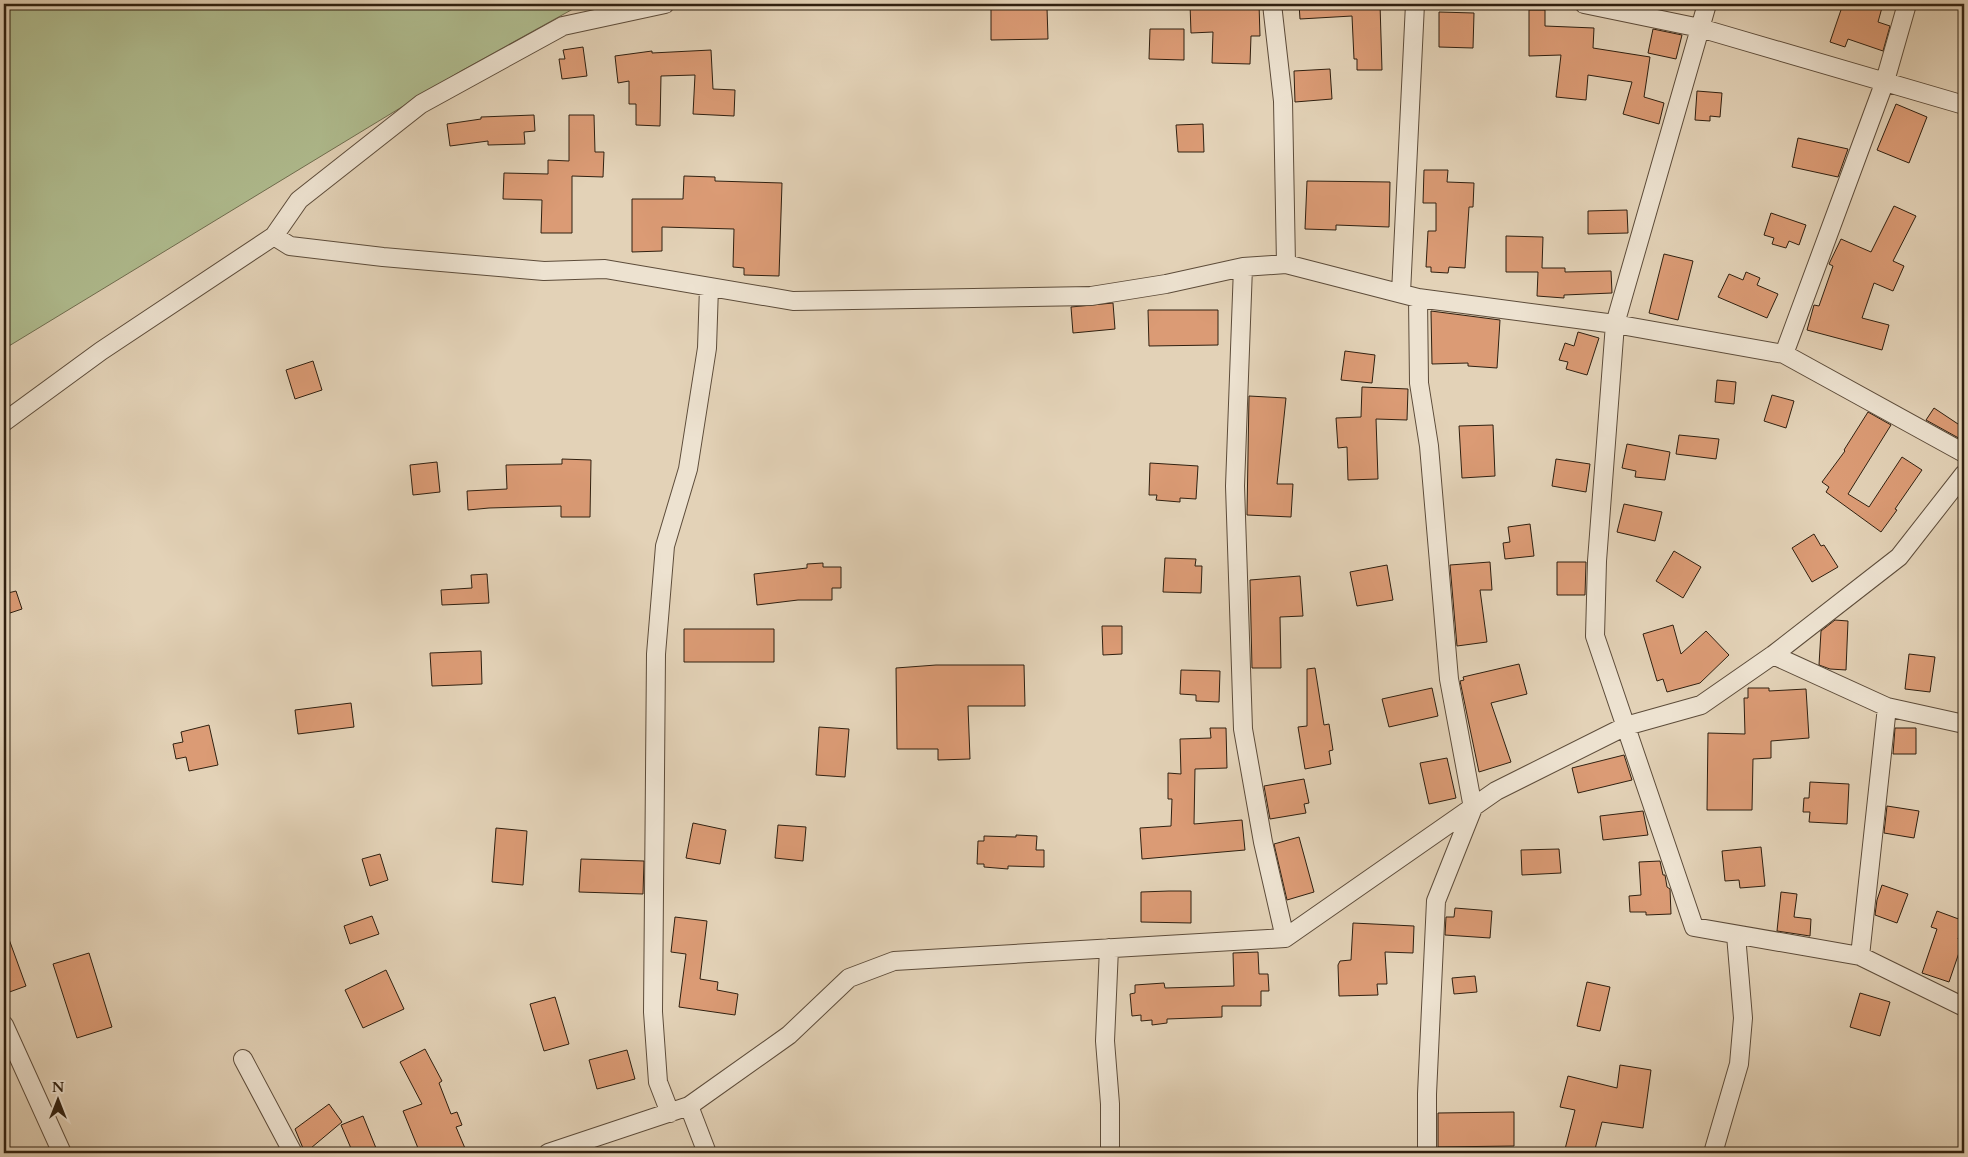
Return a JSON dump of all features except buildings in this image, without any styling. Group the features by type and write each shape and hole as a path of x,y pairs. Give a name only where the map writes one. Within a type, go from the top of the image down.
{"street":[{"path":"4,422 108,346 274,236 299,200 421,104 563,26 665,4"},
{"path":"1272,4 1283,100 1286,264"},
{"path":"1415,4 1409,296 1428,446 1449,679 1473,808 1436,901 1426,1153"},
{"path":"1584,4 1700,28 1964,105"},
{"path":"1707,4 1615,324 1597,561 1595,636 1694,927 1860,956 1964,1006"},
{"path":"1784,354 1885,82 1907,4"},
{"path":"274,236 290,246 383,257 544,271 605,269 793,301 1091,296 1166,284 1242,267 1286,264 1409,296 1615,324 1784,354 1964,453"},
{"path":"1242,267 1235,486 1242,729 1263,842 1285,938"},
{"path":"670,1112 658,1082 653,1012 656,654 665,546 688,469 707,348 709,287"},
{"path":"548,1153 689,1106 789,1035 849,978 894,961 1285,938 1473,808 1496,790 1626,726 1701,705 1773,655 1900,557 1964,474"},
{"path":"1773,655 1887,707 1964,724"},
{"path":"1860,956 1887,707"},
{"path":"1713,1153 1738,1064 1743,1018 1736,935"},
{"path":"1109,948 1105,1041 1110,1104 1110,1153"},
{"path":"4,1025 62,1153"},
{"path":"243,1059 293,1153"},
{"path":"689,1106 707,1153"}],"green space":[{"path":"4,4 582,4 461,71 4,349"}]}
